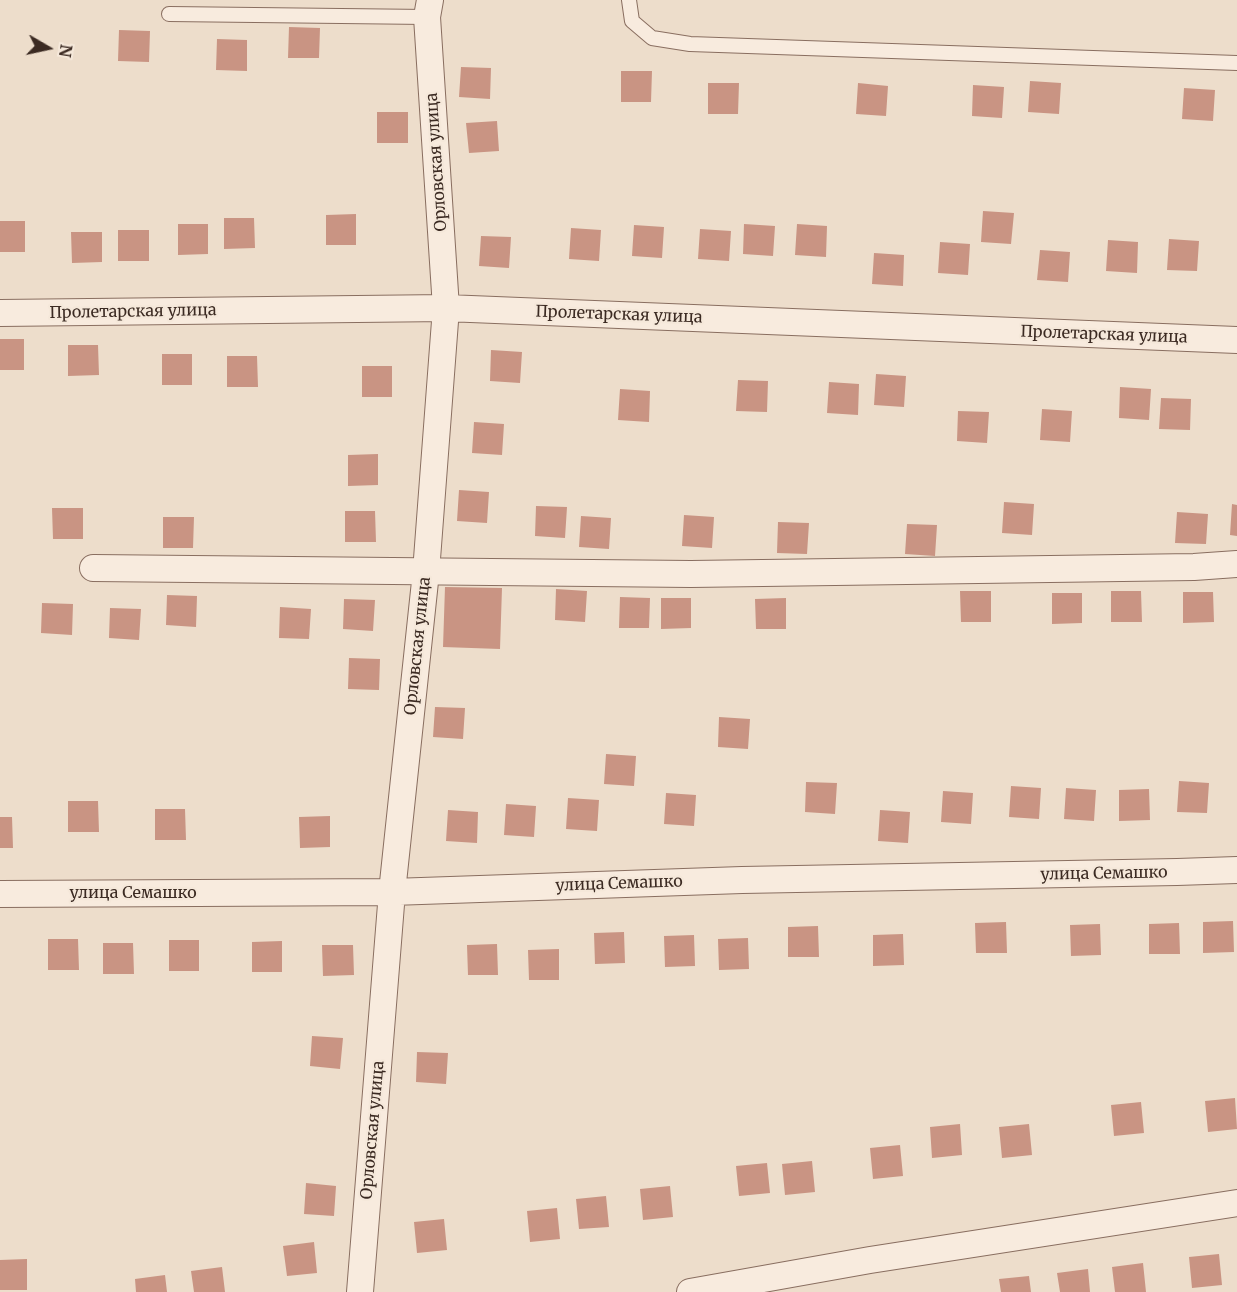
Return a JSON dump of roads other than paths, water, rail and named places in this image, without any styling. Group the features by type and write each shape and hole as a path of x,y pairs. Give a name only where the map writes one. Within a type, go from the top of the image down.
{"street":[{"name":"Орловская улица","path":"360,1292 392,892 426,572 446,308 428,8"},
{"name":"Пролетарская улица","path":"0,313 446,308 1237,340"},
{"path":"93,568 691,574 1194,567 1237,564"},
{"name":"улица Семашко","path":"0,894 392,892 730,881 1237,870"},
{"path":"690,1292 870,1260 1237,1203"}],"lane":[{"path":"629,0 632,21 652,38 690,44 1237,63"},
{"path":"169,14 428,8"}]}
